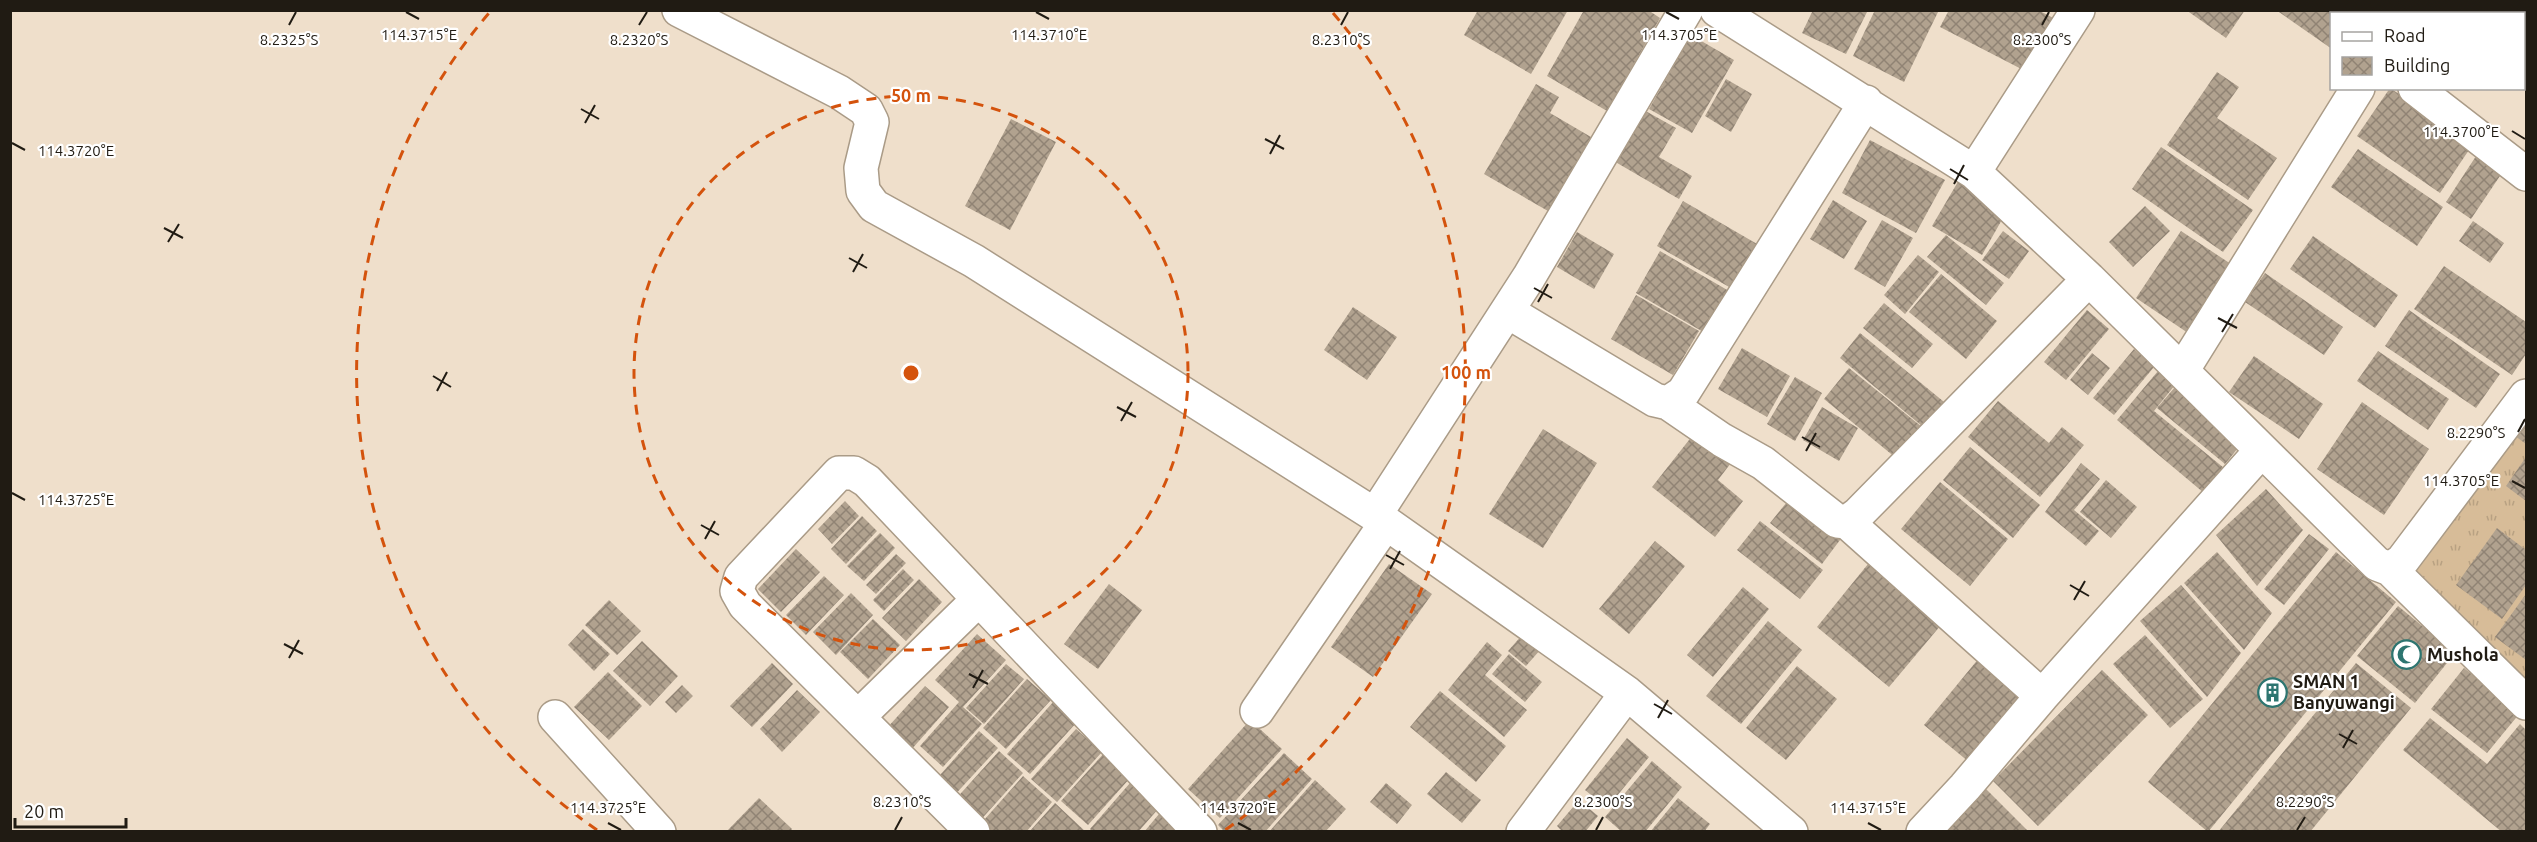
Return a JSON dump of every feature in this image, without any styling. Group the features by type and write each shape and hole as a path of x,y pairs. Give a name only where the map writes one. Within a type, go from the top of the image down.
{"street":[{"path":"679,10 839,92 866,110 872,122 861,168 863,191 874,206 974,261 1380,519 1627,693 1791,831"},
{"path":"1257,711 1380,519 1529,277 1686,10"},
{"path":"1718,10 1974,172 2090,279 2377,564 2390,569 2526,703"},
{"path":"1974,172 2078,10"},
{"path":"2182,371 2357,90"},
{"path":"2418,90 2526,174"},
{"path":"1668,403 1683,393 1866,102"},
{"path":"1847,522 1858,514 2090,279"},
{"path":"1507,311 1655,400 1668,403 1722,440 1763,463 1837,521 1847,522 2042,696"},
{"path":"2390,569 2402,561 2526,396"},
{"path":"1923,831 1965,787 2042,696 2261,451"},
{"path":"973,831 745,605 737,591 741,577 839,473 854,473 867,481 1200,831"},
{"path":"858,717 979,599"},
{"path":"1523,831 1627,693"},
{"path":"555,717 658,831"}],"green space":[{"path":"2526,401 2526,689 2402,561"}],"building":[{"path":"1478,10 1568,10 1531,74 1464,35"},
{"path":"1584,10 1648,10 1660,18 1607,111 1547,76"},
{"path":"1813,10 1868,10 1846,54 1802,33"},
{"path":"1875,10 1939,10 1904,82 1853,56"},
{"path":"1949,10 2038,10 2059,21 2031,74 1940,27"},
{"path":"2186,10 2245,10 2226,38"},
{"path":"2276,10 2365,10 2367,12 2330,12 2330,48"},
{"path":"2505,10 2526,10 2526,26 2525,12"},
{"path":"1691,35 1734,60 1692,133 1649,109"},
{"path":"2217,72 2239,87 2217,118 2277,158 2248,200 2167,145"},
{"path":"1726,79 1752,94 1731,132 1705,116"},
{"path":"1536,84 1559,97 1550,113 1591,137 1548,211 1484,174"},
{"path":"2389,90 2393,90 2473,144 2440,193 2357,136"},
{"path":"1642,109 1676,128 1659,157 1692,176 1679,199 1612,160"},
{"path":"1011,119 1056,142 1010,230 965,206"},
{"path":"1870,140 1945,180 1916,233 1842,193"},
{"path":"2161,147 2253,210 2223,252 2132,189"},
{"path":"2358,149 2443,207 2417,246 2331,187"},
{"path":"2480,150 2506,167 2471,219 2446,202"},
{"path":"1959,180 2008,209 1982,255 1932,226"},
{"path":"1833,200 1867,221 1844,259 1810,239"},
{"path":"1683,201 1764,248 1738,292 1657,246"},
{"path":"2145,206 2170,231 2133,267 2109,242"},
{"path":"1882,220 1913,238 1885,287 1854,269"},
{"path":"2473,221 2504,243 2490,263 2459,241"},
{"path":"2003,231 2029,251 2009,279 1982,260"},
{"path":"2181,231 2234,266 2188,333 2136,298"},
{"path":"1577,232 1614,254 1594,289 1557,267"},
{"path":"1946,235 2004,283 1986,305 1927,257"},
{"path":"2313,236 2398,295 2375,328 2290,269"},
{"path":"1660,251 1729,291 1705,333 1636,293"},
{"path":"1918,255 1939,272 1905,314 1884,295"},
{"path":"2444,266 2526,322 2526,354 2512,375 2414,309"},
{"path":"2265,273 2343,327 2324,355 2245,302"},
{"path":"1941,274 1997,321 1966,359 1909,312"},
{"path":"1636,295 1699,331 1673,375 1611,339"},
{"path":"1884,303 1933,344 1912,368 1863,328"},
{"path":"1353,307 1397,337 1367,380 1324,350"},
{"path":"2087,310 2109,329 2066,380 2044,362"},
{"path":"2409,310 2500,374 2476,408 2385,346"},
{"path":"1860,333 1949,406 1928,431 1840,358"},
{"path":"1742,348 1790,376 1767,417 1718,389"},
{"path":"2134,349 2154,367 2114,415 2093,398"},
{"path":"2378,351 2449,399 2428,430 2357,381"},
{"path":"2092,353 2110,368 2088,395 2070,380"},
{"path":"2254,356 2323,404 2299,439 2229,392"},
{"path":"1849,368 1922,427 1896,458 1824,399"},
{"path":"2158,371 2175,385 2154,411 2224,468 2204,493 2117,420"},
{"path":"1795,377 1822,393 1795,441 1767,424"},
{"path":"2175,387 2242,443 2225,464 2157,408"},
{"path":"1998,401 2049,443 2062,427 2084,445 2040,497 1968,437"},
{"path":"2362,402 2429,449 2384,515 2317,469"},
{"path":"1822,407 1858,428 1839,461 1803,440"},
{"path":"2526,419 2526,444 2515,436"},
{"path":"1700,426 1737,455 1718,480 1743,501 1715,537 1652,487"},
{"path":"1543,429 1597,463 1543,548 1489,514"},
{"path":"1970,447 2040,505 2013,538 1943,480"},
{"path":"2526,457 2526,501 2506,486"},
{"path":"2081,463 2100,479 2074,510 2099,531 2086,546 2045,512"},
{"path":"2106,480 2137,507 2111,538 2080,512"},
{"path":"1940,482 2008,539 1970,586 1901,529"},
{"path":"2266,489 2303,530 2257,586 2216,535"},
{"path":"1795,492 1846,532 1822,564 1770,523"},
{"path":"845,501 859,516 832,544 818,529"},
{"path":"862,516 877,531 846,564 831,549"},
{"path":"1760,521 1823,570 1800,599 1737,550"},
{"path":"2497,528 2526,550 2526,585 2502,619 2456,585"},
{"path":"880,533 895,548 864,581 847,566"},
{"path":"2309,534 2329,549 2284,605 2264,589"},
{"path":"1655,541 1685,566 1629,634 1599,609"},
{"path":"796,549 820,572 781,612 758,589"},
{"path":"2217,552 2272,613 2244,650 2184,583"},
{"name":"SMAN 1 Banyuwangi","path":"2336,552 2396,602 2208,832 2148,782"},
{"path":"896,554 906,563 876,594 866,585"},
{"path":"1389,564 1432,594 1373,677 1331,647"},
{"path":"1868,564 1941,625 1889,687 1817,627"},
{"path":"903,569 914,580 884,611 873,600"},
{"path":"824,576 844,595 806,635 786,615"},
{"path":"919,579 942,602 906,641 882,618"},
{"path":"1109,584 1142,610 1098,669 1064,644"},
{"path":"2181,585 2241,653 2207,697 2140,621"},
{"path":"1743,587 1769,609 1713,677 1687,655"},
{"path":"851,593 873,615 836,655 813,632"},
{"path":"2526,594 2526,660 2495,637"},
{"path":"609,600 641,631 617,655 585,625"},
{"name":"Mushola","path":"2398,606 2455,653 2415,703 2357,656"},
{"path":"873,619 900,645 868,679 840,652"},
{"path":"1768,621 1802,650 1741,724 1706,696"},
{"path":"583,629 610,654 594,671 568,645"},
{"path":"977,634 1006,660 963,707 982,724 943,767 920,746 959,702 935,680"},
{"path":"1523,634 1541,649 1526,666 1508,651"},
{"path":"2145,635 2203,699 2170,728 2113,664"},
{"path":"642,641 678,676 650,706 613,671"},
{"path":"1487,642 1502,655 1485,675 1527,710 1504,737 1448,690"},
{"path":"1984,652 2029,690 1969,762 1924,725"},
{"path":"1509,654 1542,682 1525,702 1492,674"},
{"path":"772,663 793,684 752,727 730,706"},
{"name":"SMAN 1 Banyuwangi","path":"2356,663 2411,708 2310,832 2218,832"},
{"path":"1006,664 1024,679 984,724 966,708"},
{"path":"1797,666 1837,699 1786,760 1746,728"},
{"name":"SMAN 1 Banyuwangi","path":"2464,668 2520,713 2487,753 2431,709"},
{"path":"2102,670 2148,715 2038,826 1993,781"},
{"path":"608,672 642,706 609,740 574,707"},
{"path":"1027,679 1051,700 1006,749 983,728"},
{"path":"682,685 693,696 676,713 665,702"},
{"path":"925,686 949,707 911,750 887,728"},
{"path":"797,690 820,712 782,752 760,729"},
{"path":"1440,691 1506,746 1476,782 1410,727"},
{"path":"1054,701 1077,722 1030,774 1007,754"},
{"name":"SMAN 1 Banyuwangi","path":"2430,718 2487,764 2520,724 2526,730 2526,832 2502,832 2403,750"},
{"path":"1250,720 1282,749 1220,818 1188,789"},
{"path":"1076,729 1102,752 1057,802 1031,779"},
{"path":"979,731 998,748 951,799 933,783"},
{"path":"1627,738 1649,757 1607,808 1585,790"},
{"path":"999,751 1023,773 977,824 953,802"},
{"path":"1105,752 1131,777 1088,825 1061,801"},
{"path":"1284,753 1312,779 1265,832 1225,832 1218,825"},
{"path":"1652,761 1682,787 1645,832 1622,832 1605,817"},
{"path":"1446,772 1481,800 1462,823 1427,794"},
{"path":"1023,776 1052,802 1026,832 979,832 976,829"},
{"path":"1315,780 1346,809 1325,832 1269,832"},
{"path":"1130,783 1159,808 1138,832 1093,832 1090,829"},
{"path":"1386,783 1412,805 1397,824 1370,802"},
{"path":"1984,787 2029,832 1944,832"},
{"path":"759,798 792,829 790,832 726,832"},
{"path":"1678,798 1710,824 1704,832 1650,832"},
{"path":"1579,800 1598,816 1585,832 1563,832 1557,826"},
{"path":"1055,803 1086,832 1029,832"},
{"path":"1159,814 1175,829 1173,832 1144,832"}],"place":[{"name":"Mushola","path":"2406,655"},
{"name":"SMAN 1 Banyuwangi","path":"2272,692"}]}
